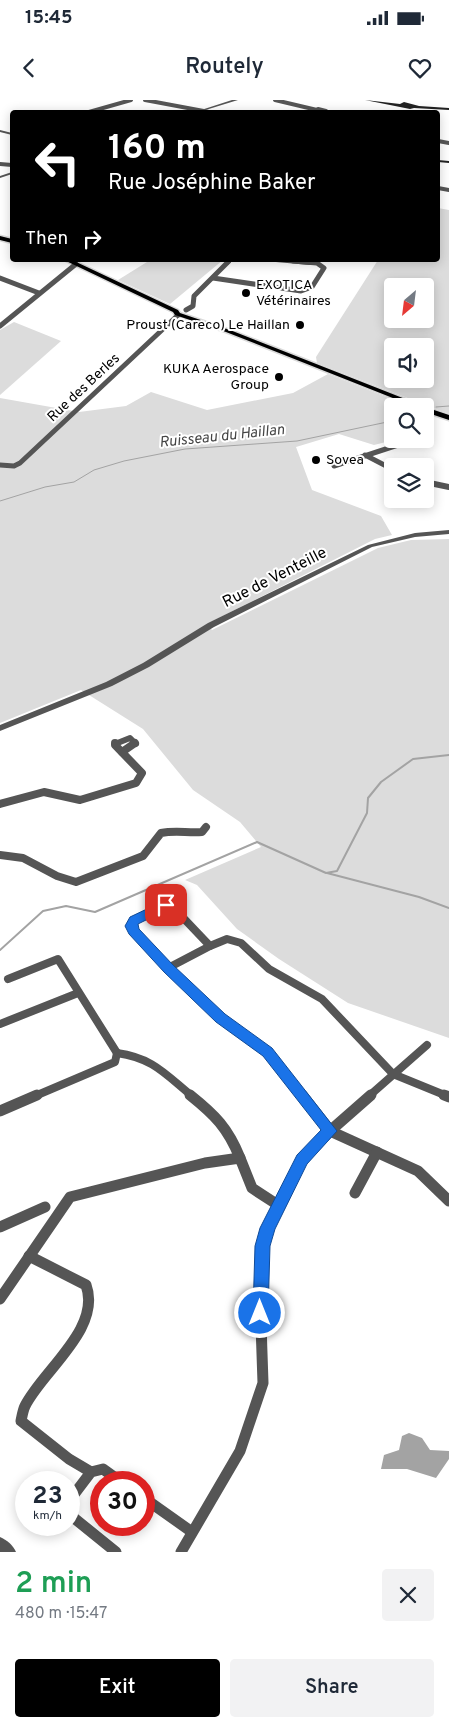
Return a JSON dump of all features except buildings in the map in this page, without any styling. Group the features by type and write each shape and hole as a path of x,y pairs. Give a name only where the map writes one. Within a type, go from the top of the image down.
{"main road":[{"path":"367,100 380,101"},
{"path":"372,100 403,107 415,106 449,109"},
{"path":"403,107 415,106"},
{"path":"72,262 138,295 399,398"},
{"path":"434,412 449,418"}],"street":[{"path":"96,110 131,100"},
{"path":"145,100 190,110"},
{"path":"205,110 236,100"},
{"path":"275,100 317,110"},
{"name":"Rue des Berles","path":"0,465 14,466 20,463 182,312 193,306 194,296 213,278 216,271 227,262"},
{"path":"213,278 300,291 310,289 324,268 317,263 303,262"},
{"path":"0,326 76,264"},
{"path":"0,278 40,293"},
{"path":"334,466 387,448"},
{"path":"365,454 384,465"},
{"path":"434,484 449,487"},
{"name":"Rue de Venteille","path":"0,728 95,688 109,684 146,665 211,625 370,546 415,535 449,532"},
{"path":"0,804 44,792 80,800 136,783 142,773 122,752"},
{"path":"0,855 14,854 34,861 65,880 76,882 143,856 161,833 177,830 193,833 202,832 206,827"},
{"path":"210,946 171,905 166,905 134,920 131,926 168,968 221,1018 268,1052 330,1131 418,1171 449,1201"},
{"path":"168,968 226,939 241,943 269,969 322,999 393,1074 449,1097"},
{"path":"0,1111 115,1062 117,1053 58,959 8,979"},
{"path":"0,1024 78,993"},
{"path":"181,1552 240,1450 263,1384 260,1295 263,1246 278,1205 302,1160 330,1131 427,1045"},
{"path":"117,1053 137,1056 154,1065 217,1117 231,1136 248,1184 256,1195 278,1205"},
{"path":"355,1193 377,1152"},
{"path":"0,1299 70,1197 205,1163 240,1158"},
{"path":"0,1227 45,1207"},
{"path":"29,1256 86,1285 90,1296 80,1332 25,1406 21,1421 69,1459 90,1472 80,1486"},
{"path":"155,1506 192,1532"},
{"path":"80,1523 116,1552"},
{"path":"0,1544 9,1552"}],"shaded area":[{"path":"440,208 449,210 449,414 434,408 434,398 408,398 317,363 316,357 377,262 440,262"},
{"path":"147,262 221,262 170,304 118,280"},
{"path":"14,322 61,341 0,395 0,330"},
{"path":"328,374 389,398 384,398 384,442 374,445 339,434 296,447 312,490 381,516 392,535 375,539 207,624 212,630 378,548 411,540 449,539 449,1038 348,1003 279,959 237,929 197,885 185,880 261,847 240,822 193,790 143,729 81,690 0,723 0,398 79,412 126,406 151,392 207,410 293,393"},
{"path":"409,1433 422,1438 430,1450 449,1451 449,1459 436,1478 407,1469 381,1469 384,1455 399,1450 402,1436"}],"waterway":[{"name":"Ruisseau du Haillan","path":"436,407 449,406"},
{"name":"Ruisseau du Haillan","path":"0,501 45,487 74,482 94,470 124,461 185,449 297,441 384,423"},
{"path":"0,950 43,911 66,906 95,912 257,842 326,873 337,871 367,813 368,798 381,782 413,759 449,755"},
{"path":"327,873 419,897 449,908"}],"place":[{"name":"EXOTICA Vétérinaires","path":"246,293"},
{"name":"Proust (Careco) Le Haillan","path":"300,325"},
{"name":"KUKA Aerospace Group","path":"279,377"},
{"name":"Sovea","path":"316,460"}],"route":[{"path":"166,905 134,920 131,926 134,931 168,968 221,1018 268,1052 330,1131 302,1160 268,1228 263,1246 260,1313"}]}
